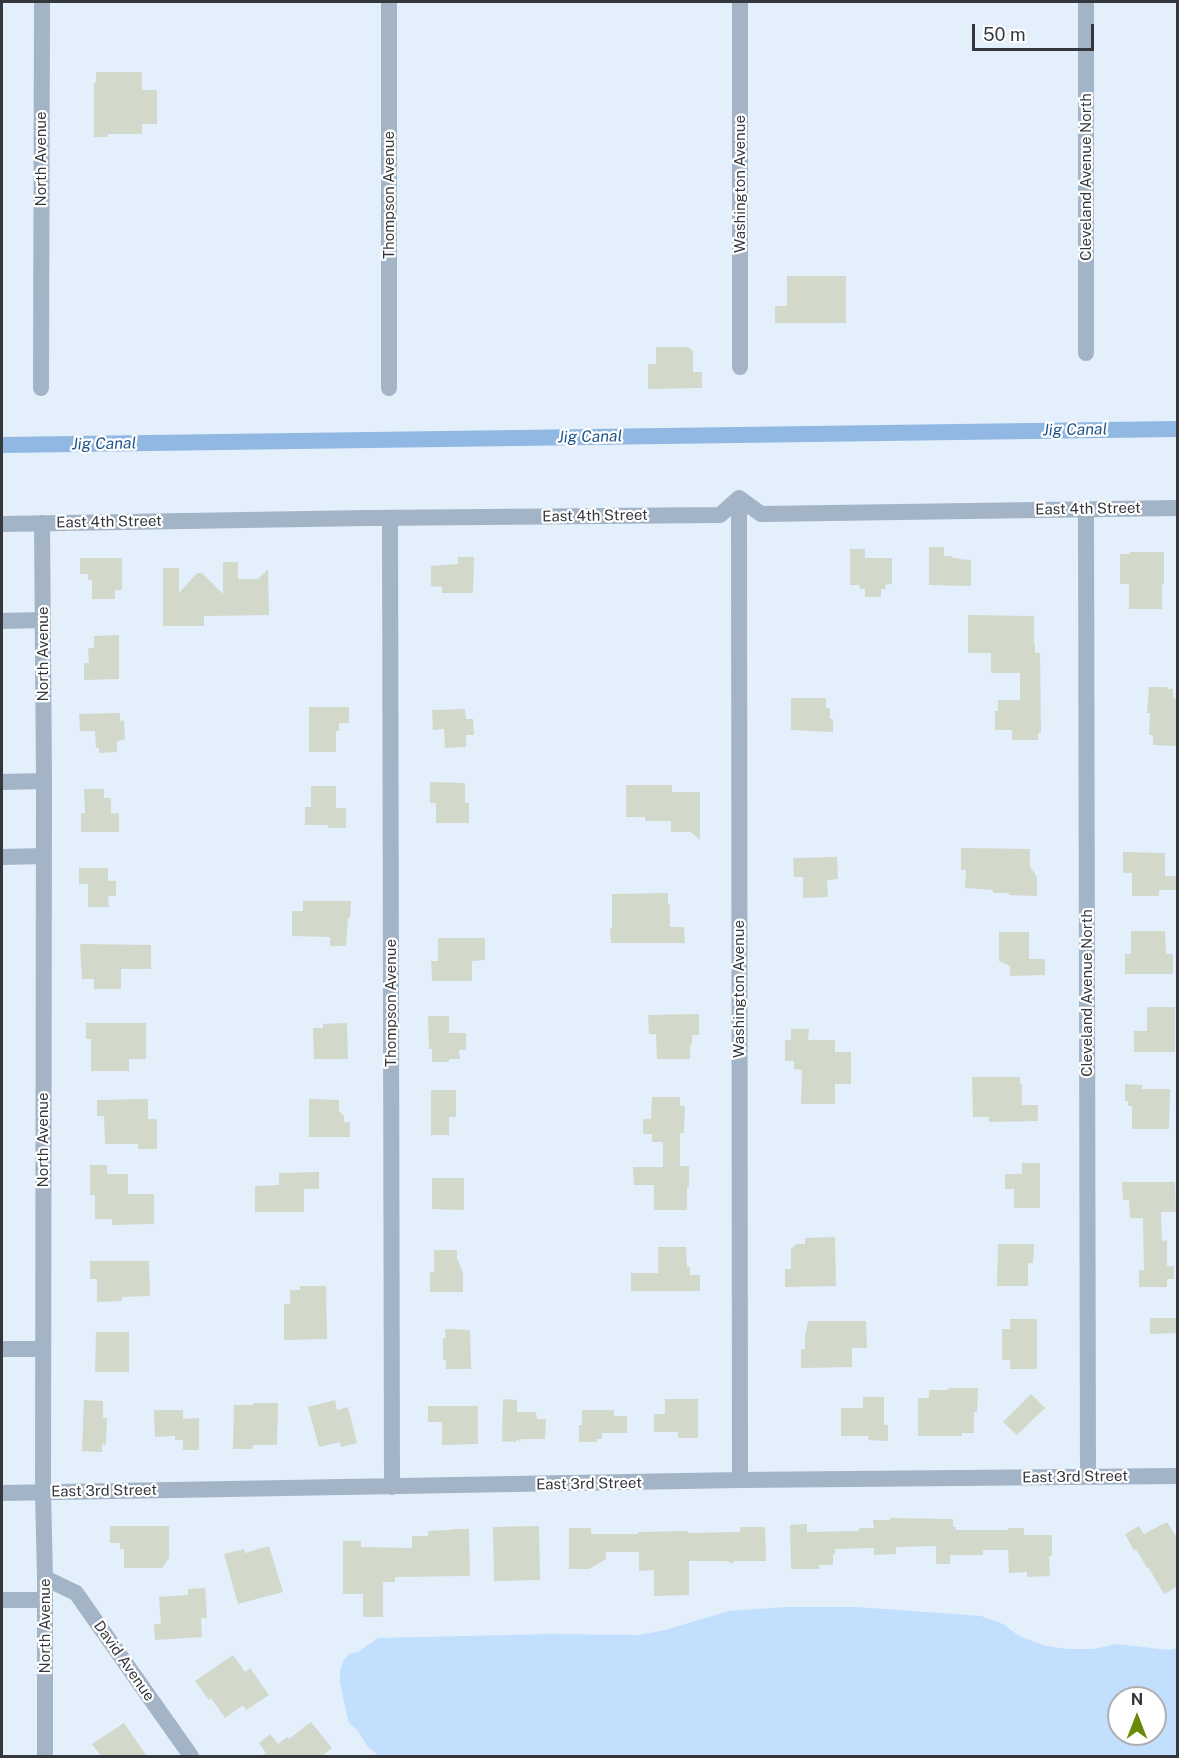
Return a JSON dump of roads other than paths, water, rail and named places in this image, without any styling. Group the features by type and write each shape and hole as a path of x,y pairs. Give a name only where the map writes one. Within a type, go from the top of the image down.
{"street":[{"name":"North Avenue","path":"41,388 42,2"},
{"name":"Thompson Avenue","path":"389,2 389,388"},
{"name":"Washington Avenue","path":"740,2 740,367"},
{"name":"Cleveland Avenue North","path":"1086,2 1086,353"},
{"name":"Washington Avenue","path":"739,498 740,1480"},
{"name":"East 4th Street","path":"2,524 720,515 739,498 761,513 1178,508"},
{"name":"Cleveland Avenue North","path":"1086,509 1088,1477"},
{"name":"Thompson Avenue","path":"390,518 392,1487"},
{"name":"North Avenue","path":"42,523 45,1756"},
{"path":"2,621 43,620"},
{"path":"2,782 44,781"},
{"path":"2,857 44,856"},
{"path":"2,1349 43,1349"},
{"name":"East 3rd Street","path":"2,1493 740,1480 1178,1476"},
{"name":"David Avenue","path":"45,1578 76,1593 191,1756"},
{"path":"2,1600 45,1600"}],"waterway":[{"name":"Jig Canal","path":"2,445 1178,429"}]}
